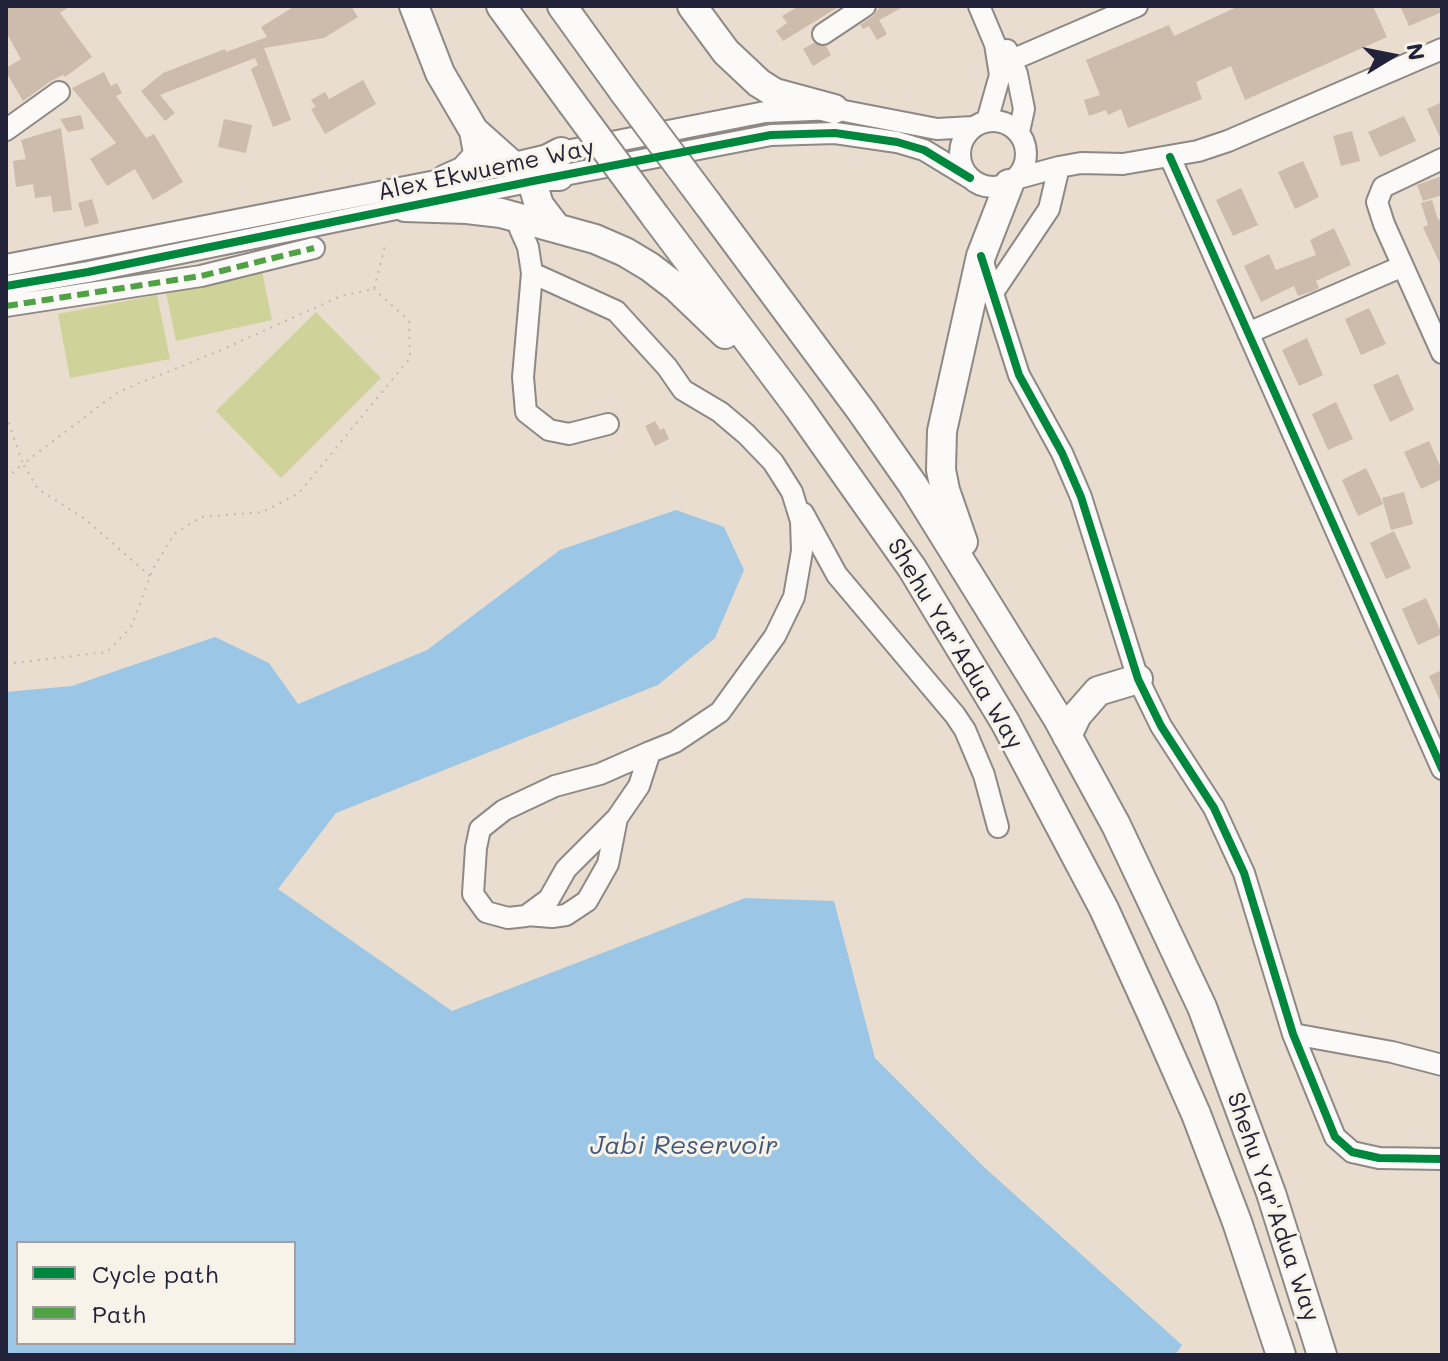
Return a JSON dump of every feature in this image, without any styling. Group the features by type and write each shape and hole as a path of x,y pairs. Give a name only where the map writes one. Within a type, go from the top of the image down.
{"highway":[{"path":"414,6 429,51 474,131 478,153 475,159 464,171 446,179"},
{"name":"Shehu Yar'Adua Way","path":"501,6 799,408 912,568 957,639 1052,808 1104,909 1196,1114 1237,1222 1281,1355"},
{"name":"Shehu Yar'Adua Way","path":"562,6 913,485 1067,736 1116,825 1202,1007 1271,1193 1322,1355"},
{"path":"692,6 726,52 759,83 775,93 834,109"},
{"path":"474,131 540,169 539,205 555,226"},
{"path":"1008,637 954,519 941,470 944,412 981,256 1012,181"},
{"path":"405,207 467,209 522,217 615,247 650,267 703,311 799,408"},
{"path":"1067,736 1077,715 1098,691 1138,679"}],"street":[{"path":"823,34 865,6"},
{"path":"1012,60 1137,6"},
{"path":"981,11 1012,60 1024,109 1020,133 1027,155 1024,166 1012,181"},
{"path":"981,11 995,44 1000,75 980,124 961,146 963,168 970,178 979,185 990,187 1059,167 1081,163 1123,164 1170,157 1228,141 1442,49"},
{"path":"6,130 59,92"},
{"name":"Alex Ekwueme Way","path":"6,286 405,207 765,112 834,109 937,129 980,124"},
{"path":"980,124 999,120 1010,124 1030,145 1081,163"},
{"name":"Alex Ekwueme Way","path":"6,265 446,179 813,133 897,142 924,150 970,178"},
{"path":"1170,157 1436,738 1442,769"},
{"path":"1442,159 1383,187 1377,202 1442,353"},
{"path":"994,291 1049,209 1059,167"},
{"path":"522,217 520,229 528,247 532,273 523,377 526,412 549,430 569,434 608,424"},
{"path":"6,306 201,276 314,248"},
{"path":"981,256 1019,375 1062,453 1081,497 1138,679 1161,726 1214,808 1228,836 1259,916 1293,1034 1335,1137 1352,1152 1379,1158 1442,1159"},
{"path":"1248,333 1403,266"},
{"path":"532,273 616,311 667,367 683,390 720,412 773,462 837,575 965,730 984,775 998,827"},
{"path":"617,818 608,864 587,901 566,915 508,918 486,912 473,894 480,829 504,810 555,786 600,774 675,742 720,712 775,636 794,597 802,551 801,521 792,492"},
{"path":"527,915 549,899 566,869 617,818 639,786 650,752"},
{"path":"1293,1034 1392,1052 1442,1065"}],"path":[{"path":"374,289 385,246"},
{"path":"6,478 118,392 341,296 374,289"},
{"path":"6,664 107,652 131,627 150,577 174,534 201,517 263,512 299,493 410,358 409,321 374,289"},
{"path":"6,415 23,464 38,489 85,519 150,577"}],"green space":[{"path":"262,271 272,320 176,341 166,292"},
{"path":"157,295 170,359 70,378 58,314"},
{"path":"316,312 381,378 281,478 216,411"}],"water":[{"name":"Jabi Reservoir","path":"676,510 724,527 744,570 715,638 658,685 336,813 278,889 452,1011 745,898 834,901 875,1058 984,1167 1182,1345 1175,1355 6,1355 6,692 72,686 215,637 269,663 298,704 427,650 560,550"}],"building":[{"path":"6,6 70,6 60,13 92,57 23,101 6,72 6,68 21,59 6,32"},
{"path":"295,6 351,6 358,17 324,38 264,48 291,120 273,127 251,69 258,65 255,58 160,95 175,113 165,121 141,91 163,73 267,37 261,27"},
{"path":"799,6 840,6 783,41 776,31 787,23 782,16"},
{"path":"881,6 905,6 879,20 887,34 877,40 869,26 863,29 860,25"},
{"path":"1239,6 1373,6 1387,37 1245,100 1231,66 1196,82 1202,99 1128,128 1121,109 1108,115 1106,110 1089,116 1084,100 1100,95 1086,60 1169,25 1174,36"},
{"path":"1400,6 1442,6 1442,12 1409,26"},
{"path":"814,43 826,46 831,55 813,66 803,49"},
{"path":"104,72 111,86 117,83 122,93 116,96 146,138 154,134 183,182 153,200 135,169 107,186 90,159 116,143 72,88"},
{"path":"363,80 376,104 325,134 311,109 316,107 311,100 325,92 329,99"},
{"path":"1442,102 1442,142 1427,109"},
{"path":"81,115 84,129 68,132 60,119"},
{"path":"1404,116 1416,141 1380,157 1368,132"},
{"path":"224,119 252,125 246,153 218,147"},
{"path":"61,128 72,210 53,212 51,196 35,198 33,184 16,187 13,161 26,159 21,140"},
{"path":"1352,131 1360,161 1341,166 1333,136"},
{"path":"1303,161 1319,197 1295,209 1278,172"},
{"path":"1442,176 1442,195 1423,201 1417,185"},
{"path":"1241,188 1258,225 1233,236 1216,200"},
{"path":"92,199 99,223 85,227 78,203"},
{"path":"1432,200 1438,220 1442,218 1442,268 1423,227 1428,225 1421,203"},
{"path":"1334,228 1351,265 1316,281 1319,288 1313,291 1298,296 1294,286 1261,302 1244,266 1269,254 1276,270 1316,255 1310,240"},
{"path":"1369,308 1386,344 1361,355 1345,319"},
{"path":"1307,338 1323,375 1299,386 1282,350"},
{"path":"1398,374 1414,410 1390,422 1373,385"},
{"path":"1336,402 1353,439 1328,450 1312,414"},
{"path":"655,421 660,430 664,428 669,439 655,446 645,426"},
{"path":"1429,441 1442,470 1442,479 1421,489 1404,452"},
{"path":"1366,468 1383,504 1358,516 1342,480"},
{"path":"1404,492 1413,524 1391,530 1382,498"},
{"path":"1394,531 1411,568 1386,579 1370,543"},
{"path":"1426,598 1442,634 1418,645 1402,609"},
{"path":"1442,670 1442,705 1429,676"}],"marked path":[{"path":"6,306 201,276 314,248"}],"cycle path":[{"path":"6,286 771,135 835,133 897,142 924,150 970,178"},
{"path":"1170,157 1442,769"},
{"path":"981,256 1019,375 1062,453 1081,497 1138,679 1161,726 1214,808 1244,873 1293,1034 1335,1137 1352,1152 1379,1158 1442,1159"}]}
